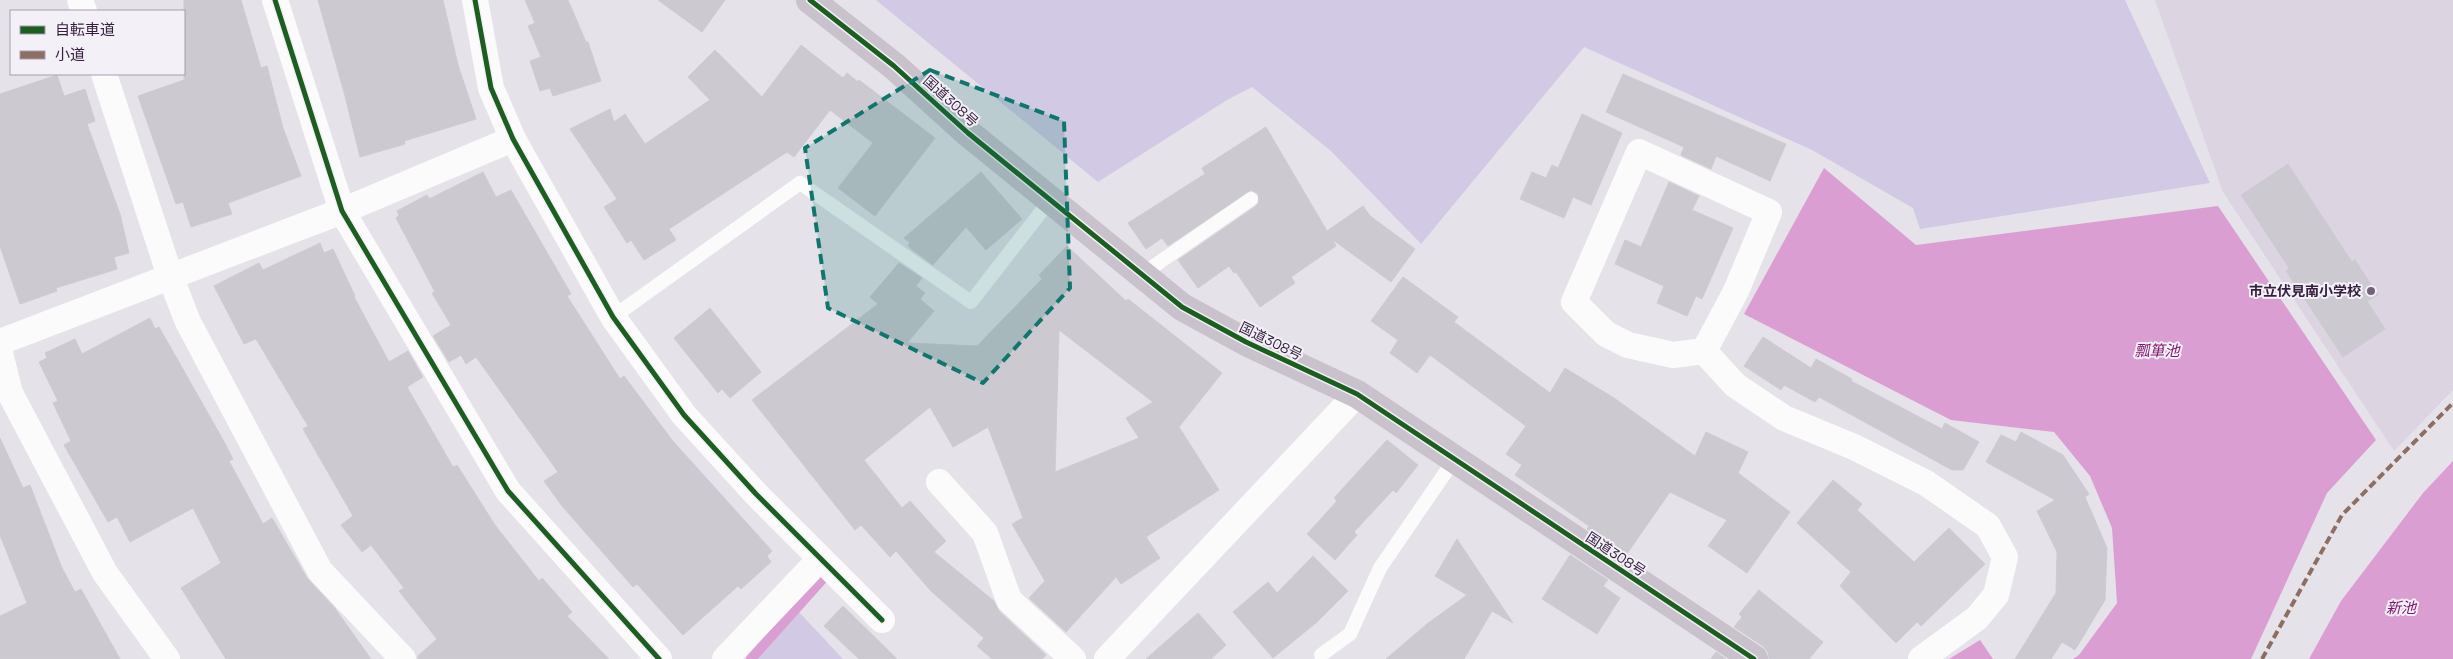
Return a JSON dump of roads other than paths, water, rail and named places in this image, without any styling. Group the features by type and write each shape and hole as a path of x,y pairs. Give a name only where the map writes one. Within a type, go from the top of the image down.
{"highway":[{"name":"国道308号","path":"810,0 894,66 968,132 1182,307 1246,342 1357,394 1754,659"}],"street":[{"path":"275,0 342,211 508,490 660,659"},
{"path":"475,0 491,88 513,139 613,317 684,415 756,494 882,620"},
{"path":"104,75 170,276 188,322 320,571 404,659"},
{"path":"0,342 342,211 513,139"},
{"path":"1639,152 1769,212 1736,291 1704,351 1673,355 1628,346 1606,334 1574,302 1639,152"},
{"path":"1704,351 1735,385 1784,418 1854,447 1926,482 1988,526 2005,557 1996,595 1977,618 1921,659"},
{"path":"0,353 10,392 105,574 167,659"},
{"path":"1107,659 1357,394"},
{"path":"939,482 984,533 1009,600 1073,659"},
{"path":"725,659 820,559"}],"lane":[{"path":"613,317 800,183 971,302 1051,199"},
{"path":"1141,275 1251,199"},
{"path":"1321,655 1350,634 1380,568 1454,460"}],"water":[{"name":"瓢箪池","path":"1824,168 1916,245 2218,206 2376,440 2327,493 2251,659 2073,659 2079,655 2117,603 2112,528 2090,476 2054,432 1951,420 1744,314"},
{"name":"新池","path":"2453,461 2453,659 2309,659 2341,601 2423,493"},
{"path":"1980,640 1993,659 1949,659"}],"waterway":[{"path":"751,659 828,573"}],"place":[{"name":"市立伏見南小学校","path":"2371,291"}]}
